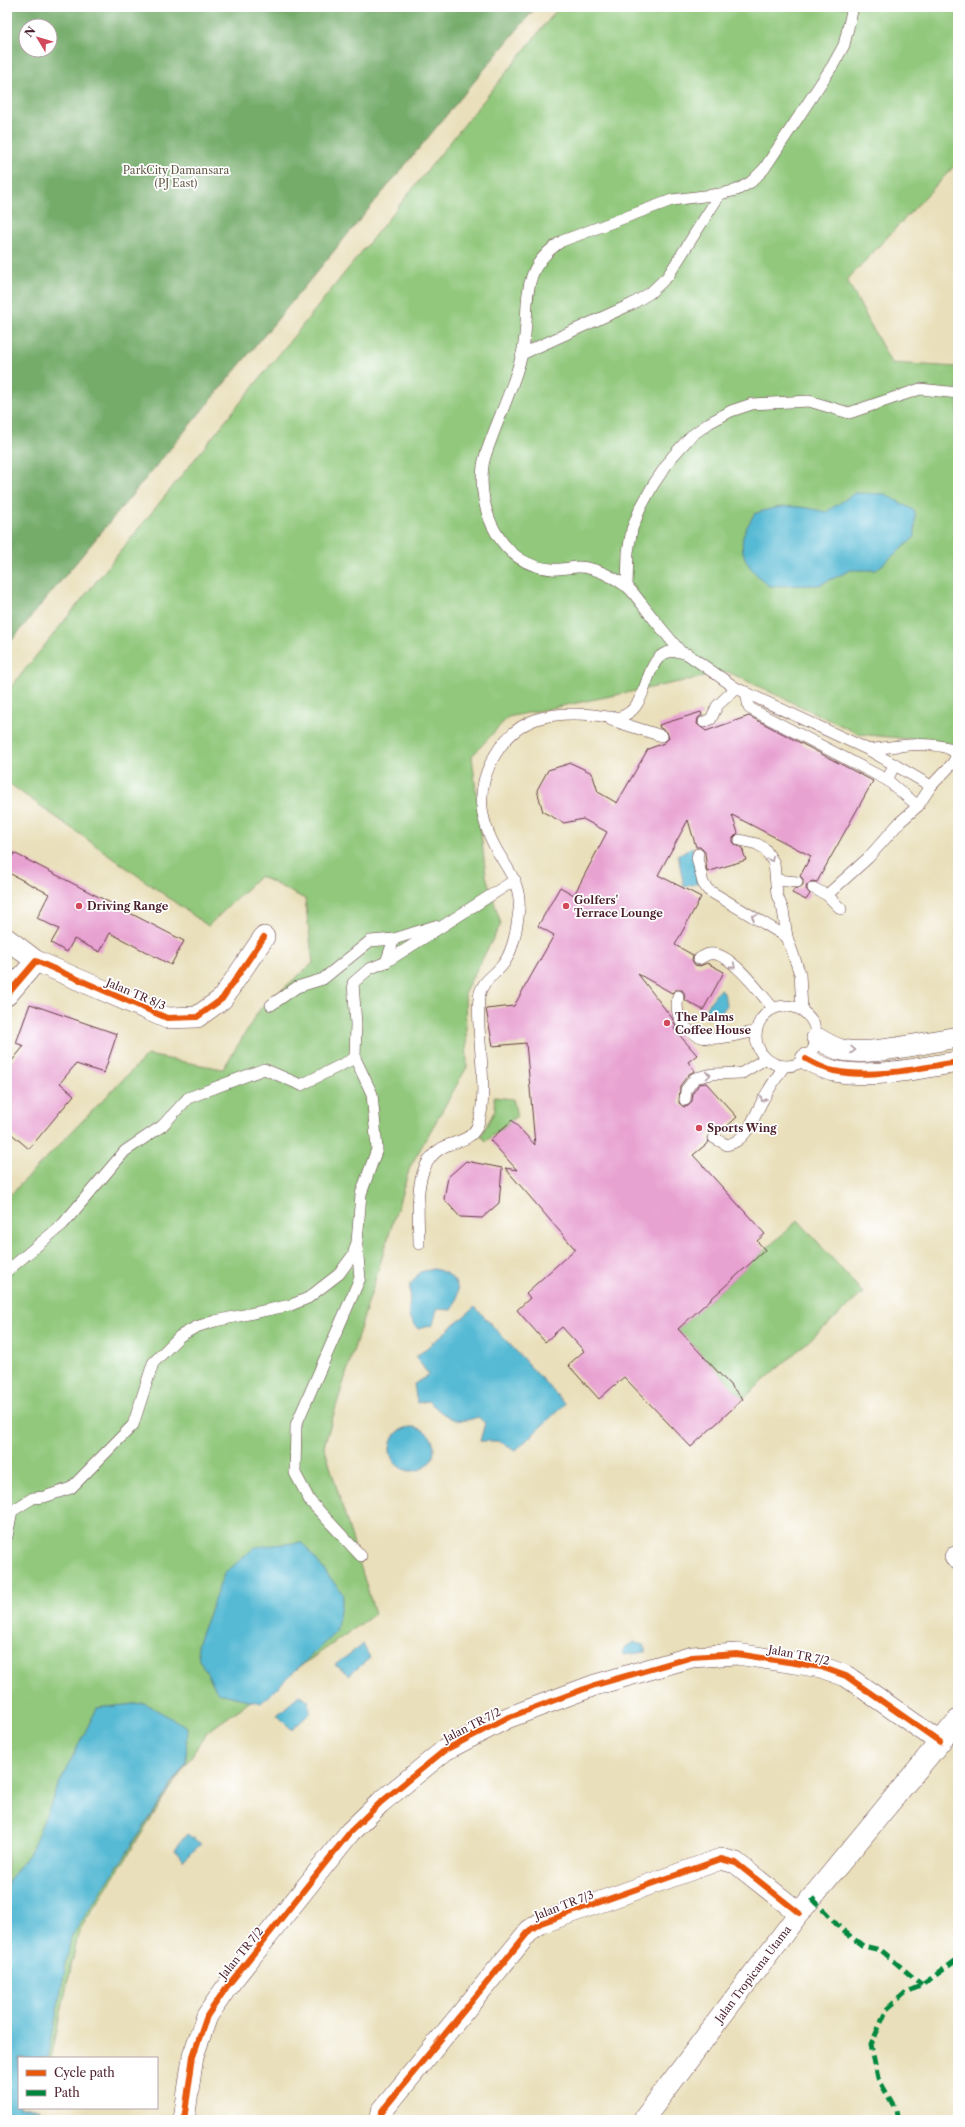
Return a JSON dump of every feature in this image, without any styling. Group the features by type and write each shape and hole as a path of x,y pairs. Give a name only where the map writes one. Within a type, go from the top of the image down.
{"street":[{"name":"Jalan TR 8/3","path":"7,940 36,961 167,1018 197,1017 222,999 264,937"},
{"path":"7,995 36,961"},
{"path":"816,1038 836,1048 850,1051 889,1048 958,1038"},
{"path":"806,1059 833,1071 867,1073 910,1070 958,1062"},
{"name":"Jalan TR 7/2","path":"184,2120 193,2056 207,2016 226,1988 350,1832 380,1803 445,1750 507,1718 595,1685 692,1658 737,1654 821,1667 846,1676 940,1742"},
{"name":"Jalan Tropicana Utama","path":"643,2120 799,1913 958,1720"},
{"name":"Jalan TR 7/3","path":"381,2120 382,2111 530,1930 541,1923 721,1859 736,1863 799,1913"}],"lane":[{"path":"853,7 844,46 834,65 764,169 751,182 737,190 720,194 690,196 652,206 562,241 551,248 537,262 530,279 522,354 483,464 482,499 487,515 501,542 512,553 536,566 552,569 579,566 589,568 627,586 680,651 687,654 741,690 869,750 931,786"},
{"path":"522,354 632,304 650,293 668,276 720,194"},
{"path":"627,586 632,529 640,509 653,485 672,457 691,436 709,423 731,411 752,404 809,401 849,413 920,389 958,393"},
{"path":"419,1244 418,1193 426,1164 438,1150 468,1138 479,1120 482,1086 480,996 486,980 506,961 519,901 515,880 489,838 482,815 481,801 483,785 495,755 516,730 543,716 575,714 616,718 632,711 644,691 649,672 655,661 666,653 680,651"},
{"path":"704,722 711,719 717,706 741,690"},
{"path":"741,690 749,708 887,780 918,806"},
{"path":"599,716 662,736"},
{"path":"827,895 868,858 900,822 918,806 931,786 957,758 956,753 948,749 915,744 869,750"},
{"path":"887,780 895,764"},
{"path":"740,840 757,844 771,856 776,880 777,895 783,910 787,936 800,974 802,1009"},
{"path":"698,854 697,858 703,882 708,890 787,936"},
{"path":"361,1556 310,1501 295,1473 296,1424 360,1278 357,1242 361,1194 377,1149 372,1094 355,1058 356,1024 353,983 369,969 386,962 515,880"},
{"path":"776,880 797,882"},
{"path":"813,888 827,895 841,909"},
{"path":"271,1005 297,987 323,979 370,941 394,939 449,922"},
{"path":"386,962 394,939"},
{"path":"699,959 706,954 715,954 726,960 749,981 773,1008"},
{"path":"678,996 677,1014 682,1023 696,1035 717,1038 755,1032"},
{"path":"782,1005 802,1009 813,1022 816,1038 813,1050 806,1059 799,1064 784,1066 774,1064 766,1059 759,1051 755,1032 762,1018 773,1008 782,1005"},
{"path":"7,1271 63,1224 125,1151 162,1126 188,1098 264,1069 301,1086 355,1058"},
{"path":"685,1100 686,1090 695,1078 712,1074 742,1073 766,1059"},
{"path":"714,1138 727,1145 738,1140 751,1124 764,1098 784,1066"},
{"path":"7,1536 12,1511 33,1498 44,1497 71,1488 133,1425 153,1363 180,1336 196,1327 215,1321 291,1305 308,1298 339,1274 353,1255 357,1242"}],"green space":[{"name":"ParkCity Damansara (PJ East)","path":"7,7 536,7 7,646"},
{"path":"559,7 958,7 958,162 847,280 891,363 958,367 958,744 859,734 728,672 508,717 472,756 486,876 501,924 465,991 467,1067 410,1167 324,1446 375,1614 207,1732 79,1931 51,2057 18,2057 18,2109 40,2109 37,2120 7,2120 7,1198 147,1055 223,1069 260,1009 313,963 305,899 260,876 208,926 7,782 7,692"},
{"path":"494,1097 513,1099 517,1116 486,1141 481,1136 495,1110"},
{"path":"798,1220 863,1293 743,1399 678,1329"}],"water":[{"path":"855,493 885,494 915,511 915,537 876,570 851,570 819,585 769,586 753,571 743,553 742,545 745,531 754,514 781,507 798,507 826,512"},
{"path":"692,847 702,882 684,887 678,855"},
{"path":"720,989 724,992 726,1006 722,1012 707,1018 704,1015 710,1002"},
{"path":"434,1269 442,1271 453,1279 458,1290 457,1296 451,1310 437,1309 433,1325 418,1329 409,1317 410,1285 420,1272"},
{"path":"475,1307 565,1404 515,1451 499,1441 480,1441 485,1423 478,1417 469,1420 456,1420 445,1415 428,1401 417,1403 414,1384 425,1378 428,1374 416,1357"},
{"path":"412,1427 424,1431 430,1437 434,1449 430,1461 424,1467 412,1471 400,1467 394,1461 390,1449 394,1437 400,1431"},
{"path":"302,1542 343,1594 336,1632 261,1703 218,1693 199,1659 197,1645 224,1574 255,1547"},
{"path":"634,1642 644,1645 646,1652 623,1655 624,1648"},
{"path":"363,1644 370,1658 349,1675 335,1665"},
{"path":"300,1695 309,1701 310,1713 292,1730 277,1715"},
{"path":"144,1703 187,1727 186,1763 71,1937 48,2057 18,2057 18,2109 39,2109 37,2120 7,2120 7,1884 31,1850 60,1782 97,1708"},
{"path":"187,1834 201,1844 183,1860 175,1849"}],"building":[{"path":"701,712 702,715 698,718 697,724 706,731 749,716 873,781 817,882 812,881 807,885 806,889 810,894 806,900 792,893 794,889 803,886 803,879 800,876 811,856 732,815 738,833 733,838 733,842 742,848 746,860 707,872 705,852 700,847 696,847 688,820 658,875 701,897 675,945 693,955 692,960 695,965 700,966 707,963 724,972 703,1010 685,1000 682,990 675,990 672,993 638,974 672,1018 676,1026 674,1029 697,1055 688,1062 695,1071 689,1074 680,1086 679,1103 684,1107 688,1106 692,1101 693,1093 699,1084 706,1083 737,1117 720,1133 714,1131 710,1132 707,1138 709,1142 693,1155 765,1234 757,1241 765,1250 678,1329 743,1399 691,1447 624,1377 599,1399 568,1365 584,1351 562,1327 545,1342 517,1310 530,1298 526,1293 575,1249 505,1168 517,1170 490,1140 512,1120 535,1145 526,1043 493,1046 486,1009 514,1006 554,935 538,926 560,887 574,895 607,832 583,819 564,823 543,812 537,790 548,770 571,763 592,773 598,792 617,803 648,749 664,743 669,738 667,732 660,728 659,725"},
{"name":"Driving Range","path":"14,853 184,941 171,965 110,933 100,952 74,939 67,952 51,943 59,929 37,918 49,894 7,872 7,866"},
{"path":"30,1004 117,1034 104,1073 76,1064 60,1083 74,1095 29,1149 7,1130 7,1067 24,1046 16,1043"},
{"path":"466,1161 502,1168 499,1203 482,1218 460,1217 444,1199 448,1177"}],"marked path":[{"path":"812,1898 841,1929 863,1946 881,1950 922,1985"},
{"path":"898,2120 896,2110 878,2078 871,2045 887,2009 905,1993 922,1985 958,1959"}],"cycle path":[{"path":"7,995 36,961 167,1018 197,1017 222,999 264,937"},
{"path":"806,1059 830,1070 865,1074 912,1070 958,1062"},
{"path":"184,2120 193,2056 207,2016 226,1988 350,1832 380,1803 445,1750 507,1718 595,1685 692,1657 737,1654 821,1667 846,1676 940,1742"},
{"path":"381,2120 382,2111 530,1930 541,1923 721,1859 736,1863 799,1913"}],"place":[{"name":"Driving Range","path":"79,906"},
{"name":"Golfers' Terrace Lounge","path":"566,906"},
{"name":"The Palms Coffee House","path":"667,1023"},
{"name":"Sports Wing","path":"699,1128"}]}
